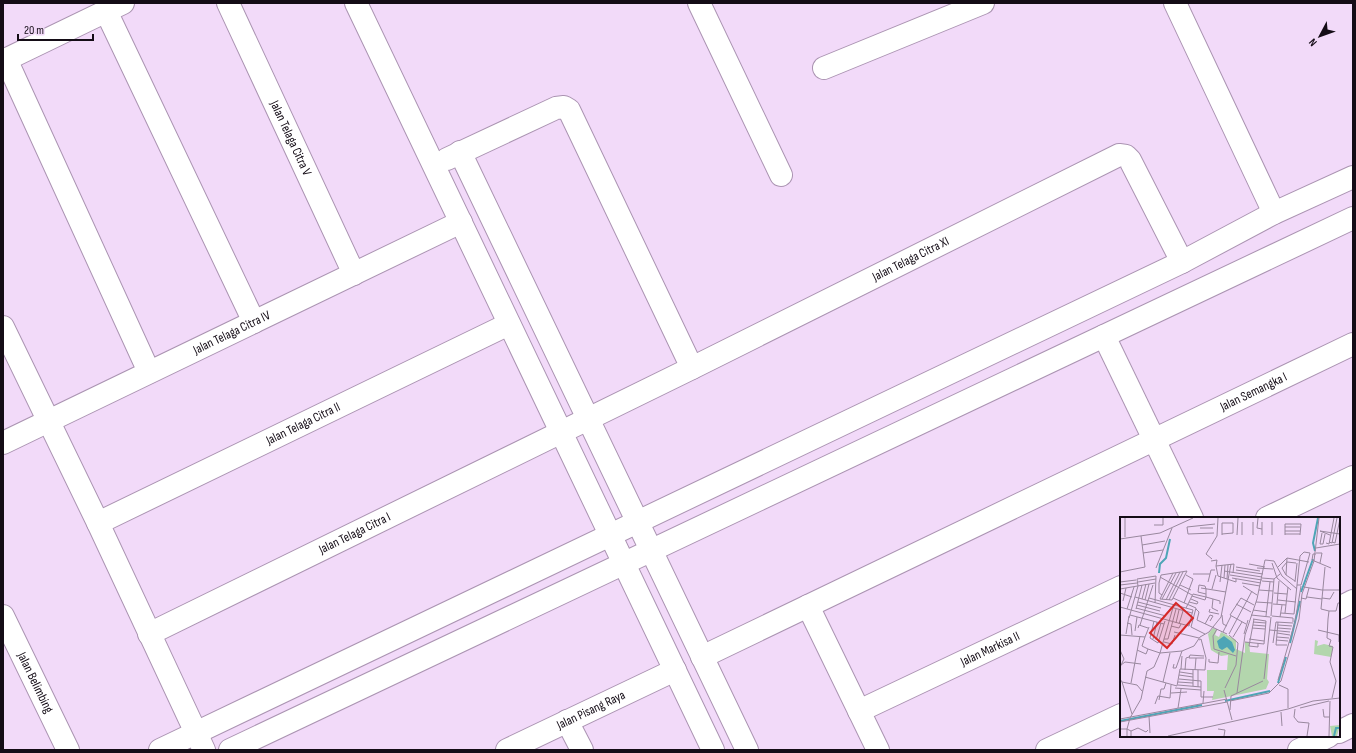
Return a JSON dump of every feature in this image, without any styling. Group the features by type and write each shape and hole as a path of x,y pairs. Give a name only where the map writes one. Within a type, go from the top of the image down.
{"street":[{"name":"Jalan Telaga Citra V","path":"228,3 354,274"},
{"path":"356,3 713,750"},
{"path":"699,3 781,175"},
{"path":"824,68 983,3"},
{"path":"1175,3 1274,213"},
{"path":"149,372 5,60 115,7 254,322"},
{"path":"433,165 556,108 564,107 569,110 692,368"},
{"path":"460,152 747,750"},
{"name":"Jalan Telaga Citra XI","path":"588,419 1119,155 1126,156 1130,160 1182,262"},
{"path":"160,750 200,741 610,535 1182,262 1274,213 1353,177"},
{"path":"230,750 1353,218"},
{"name":"Jalan Telaga Citra IV","path":"3,443 461,222"},
{"name":"Jalan Telaga Citra II","path":"98,523 509,324"},
{"path":"3,327 98,523 200,741"},
{"path":"1104,336 1192,517"},
{"name":"Jalan Semangka I","path":"702,657 1353,344"},
{"name":"Jalan Telaga Citra I","path":"149,634 588,419"},
{"path":"1269,517 1353,477"},
{"name":"Jalan Markisa II","path":"859,712 1120,587"},
{"path":"1340,608 1353,601"},
{"path":"808,606 878,750"},
{"name":"Jalan Belimbing","path":"3,616 68,750"},
{"name":"Jalan Pisang Raya","path":"507,750 674,670"},
{"path":"1048,750 1120,715"},
{"path":"567,721 582,750"},
{"path":"1340,732 1353,725"},
{"path":"1300,745 1326,737"}]}
